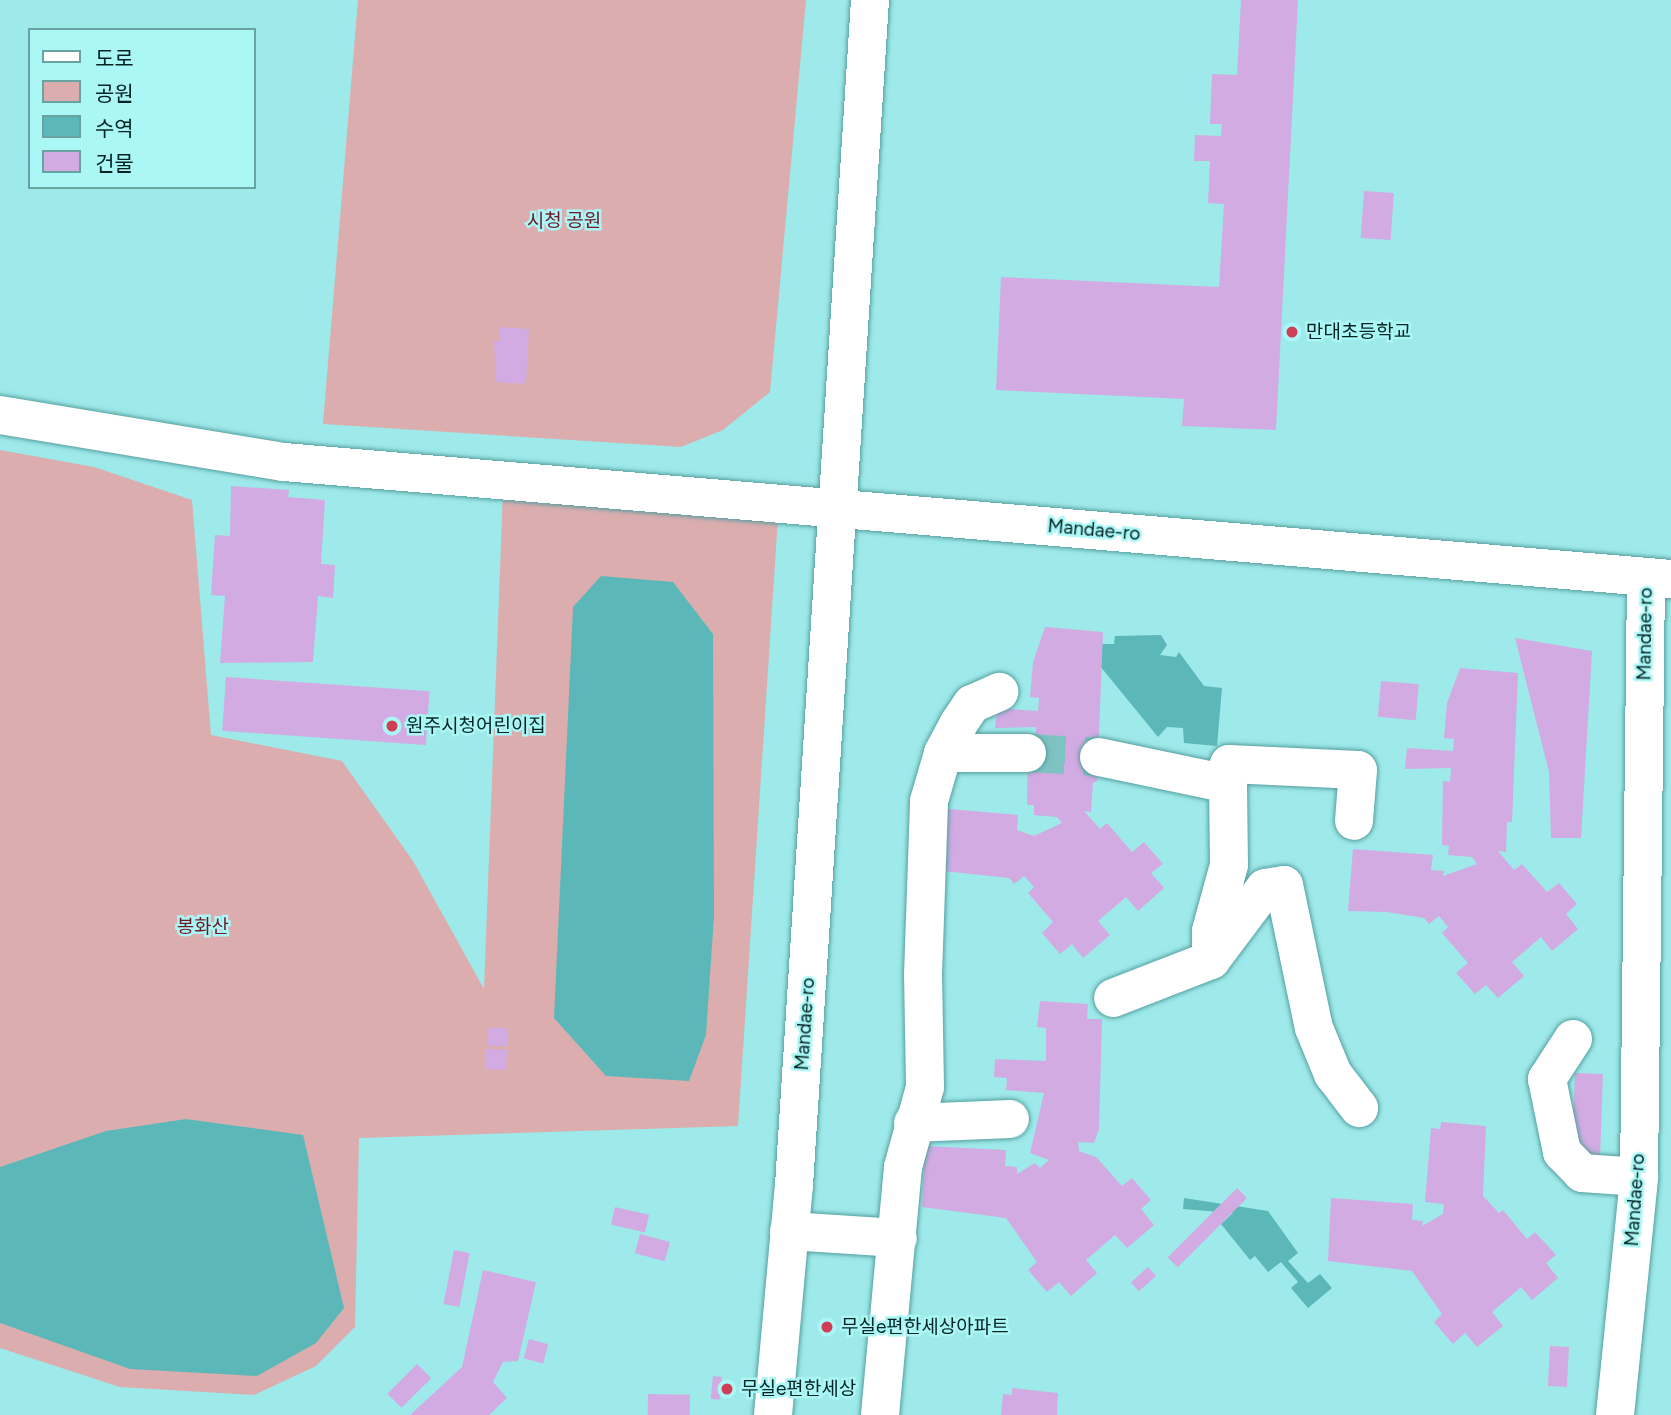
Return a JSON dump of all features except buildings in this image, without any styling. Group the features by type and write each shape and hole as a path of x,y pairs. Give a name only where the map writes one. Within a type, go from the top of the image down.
{"street":[{"name":"Mandae-ro","path":"773,1415 789,1231 870,0"},
{"path":"0,415 284,462 838,508"},
{"name":"Mandae-ro","path":"838,508 1658,578 1639,1177 1615,1415"},
{"path":"880,1415 903,1167 925,1087 929,802 943,753 972,704 999,692"},
{"path":"943,753 1027,753"},
{"path":"1099,757 1228,784"},
{"path":"1211,960 1211,931 1229,865 1230,764 1358,770 1354,821"},
{"path":"1113,998 1211,960 1265,888 1284,886 1314,1028 1333,1073 1359,1108"},
{"path":"1573,1039 1547,1079 1562,1152 1583,1173 1639,1177"},
{"path":"913,1123 1010,1119"},
{"path":"789,1231 898,1238"}],"green space":[{"name":"시청 공원","path":"358,0 806,0 770,392 723,430 681,447 323,424"},
{"name":"봉화산","path":"0,450 94,467 192,500 211,735 342,761 413,861 484,989 503,491 779,503 738,1126 359,1138 355,1327 316,1366 254,1395 120,1387 0,1348"}],"water":[{"path":"601,576 673,582 713,634 714,916 706,1035 689,1081 606,1076 554,1018 573,607"},
{"path":"1161,635 1167,645 1160,655 1176,657 1179,652 1204,686 1222,688 1217,746 1184,743 1183,728 1167,727 1158,737 1082,644 1114,644 1115,636"},
{"path":"186,1119 303,1135 344,1308 316,1343 257,1376 130,1369 0,1323 0,1167 106,1131"},
{"path":"1184,1198 1268,1211 1298,1253 1288,1261 1308,1283 1320,1274 1332,1288 1308,1308 1291,1288 1298,1282 1281,1262 1268,1272 1255,1256 1250,1260 1221,1224 1233,1213 1183,1209"}],"tunnel":[{"path":"1027,753 1099,757"}],"place":[{"name":"만대초등학교","path":"1292,332"},
{"name":"원주시청어린이집","path":"392,726"},
{"name":"무실e편한세상아파트","path":"827,1327"},
{"name":"무실e편한세상","path":"727,1389"}]}
